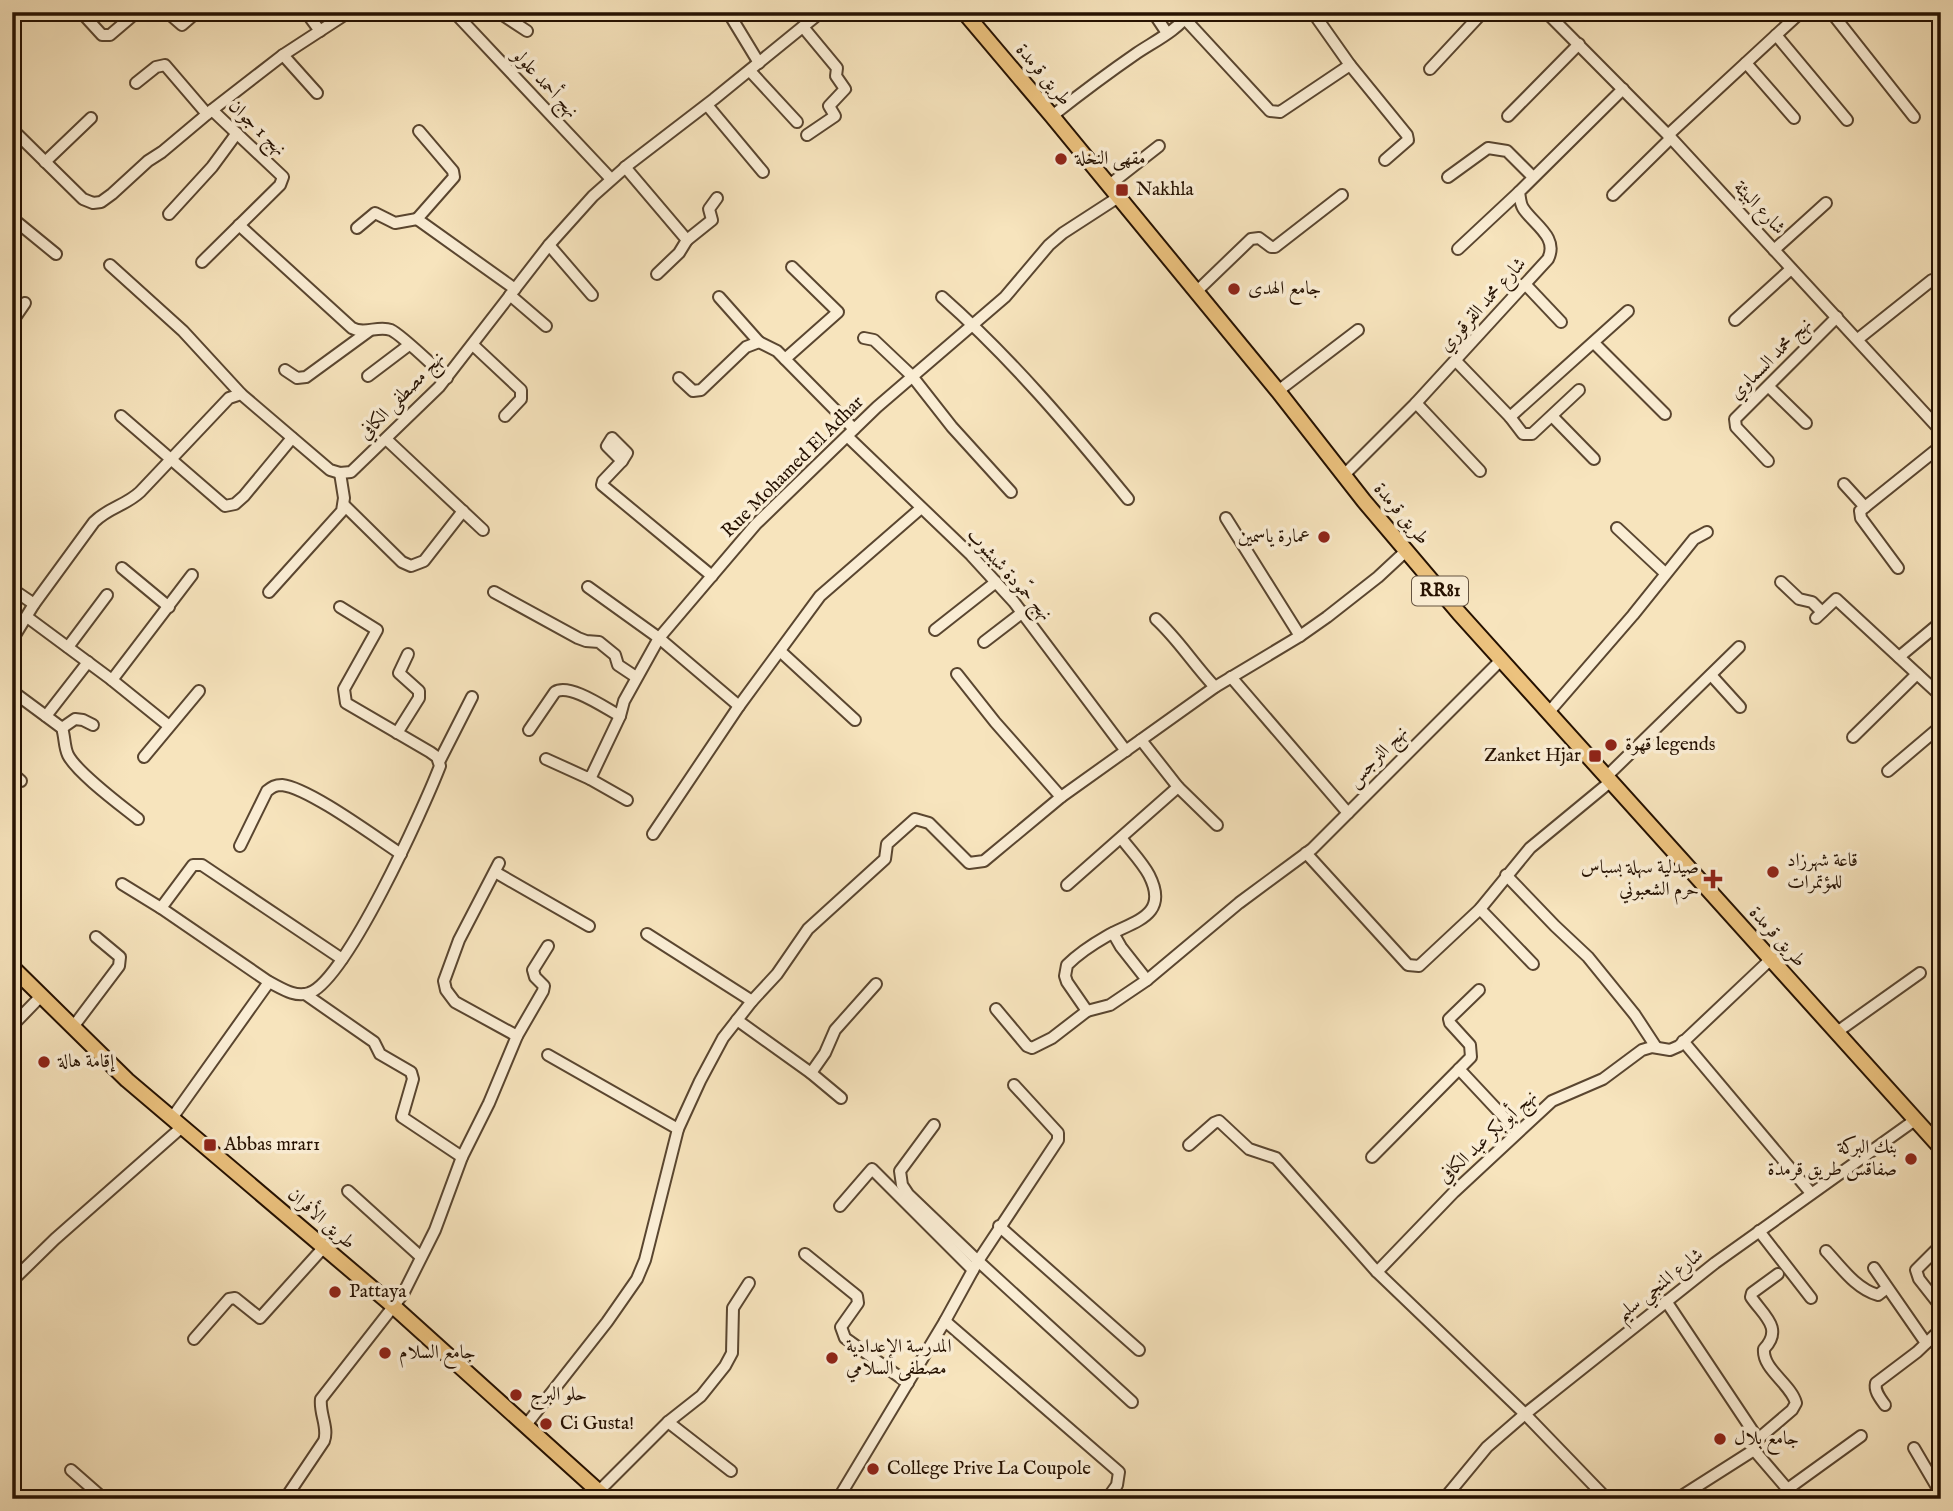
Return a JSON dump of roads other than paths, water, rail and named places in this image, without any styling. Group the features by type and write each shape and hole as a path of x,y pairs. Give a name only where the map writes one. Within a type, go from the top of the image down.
{"main road":[{"name":"طريق قرمدة","path":"964,12 1278,391 1406,551 1915,1120 1936,1132 1941,1148"},
{"name":"طريق الأفران","path":"12,967 127,1080 392,1306 526,1425 599,1496"}],"street":[{"path":"81,12 102,35 110,35 137,12"},
{"path":"167,12 181,24 197,12"},
{"path":"306,12 320,31"},
{"name":"نهج 1 جوان","path":"202,262 280,185 283,177 237,133 210,112 283,55 349,12"},
{"name":"نهج أحمد علولو","path":"454,12 611,179"},
{"path":"498,12 527,31"},
{"path":"728,12 755,67 797,122"},
{"name":"نهج مصطفى الكافي","path":"340,473 351,472 447,378 549,245 611,179 821,12"},
{"path":"1153,12 1167,33"},
{"path":"1430,69 1483,12"},
{"path":"1613,195 1669,137 1801,12"},
{"path":"1831,12 1914,117"},
{"name":"شارع البيئة","path":"1547,13 1669,137 1941,431"},
{"path":"1314,14 1350,65 1409,138 1385,160"},
{"path":"1052,116 1188,16 1270,111 1280,112 1350,65"},
{"path":"803,27 837,68 836,76 845,89 829,106 835,116 807,135"},
{"path":"1776,35 1847,120"},
{"path":"1508,116 1579,44"},
{"path":"283,55 317,93"},
{"path":"1746,63 1794,118"},
{"path":"12,129 83,199 88,203 100,202 210,112 165,65 156,66 136,83"},
{"path":"1458,249 1623,89"},
{"path":"707,105 763,172"},
{"path":"45,162 91,118"},
{"path":"357,228 375,213 395,223 417,219 454,177 453,171 419,131"},
{"path":"169,214 212,167 237,133"},
{"name":"Rue Mohamed El Adhar","path":"590,779 621,716 624,701 659,639 769,510 912,376 974,325 1005,296 1049,245 1112,192 1159,146"},
{"path":"1448,177 1488,148 1507,151 1533,177"},
{"path":"625,167 687,240"},
{"name":"شارع محمد القرقوري","path":"1344,475 1416,403 1548,259 1552,245 1521,206 1519,192"},
{"path":"1196,292 1251,239 1259,238 1275,247 1342,195"},
{"path":"657,274 680,253 687,240 712,220 709,209 717,198"},
{"path":"1774,250 1826,203"},
{"path":"12,218 56,254"},
{"path":"417,219 513,292 546,326"},
{"path":"239,225 352,328 363,332 388,329 447,378"},
{"path":"549,245 592,295"},
{"path":"110,265 183,331 242,394 330,470 340,473 344,505 340,515 269,592"},
{"path":"785,359 838,312 792,267"},
{"path":"1735,320 1791,269"},
{"path":"1858,339 1932,281"},
{"path":"1525,284 1561,322"},
{"name":"نهج حمّودة شبشوب","path":"719,297 759,342 777,351 785,359 920,509 971,555 1023,612 1126,751"},
{"path":"942,297 974,325 1056,411 1128,499"},
{"path":"12,322 25,303"},
{"path":"1510,416 1628,311"},
{"name":"نهج محمد السماوي","path":"1768,461 1736,427 1735,419 1838,317"},
{"path":"1278,391 1358,330"},
{"path":"285,370 297,378 306,377 369,331"},
{"path":"864,338 874,340 912,376 1011,492"},
{"path":"679,378 693,391 701,390 746,347 759,342"},
{"path":"1594,343 1665,414"},
{"path":"368,376 409,345"},
{"path":"473,345 521,390 521,399 505,416"},
{"path":"1455,361 1510,416 1523,435 1532,434 1580,390"},
{"path":"1769,387 1806,423"},
{"path":"12,640 34,604 105,510 128,503 229,398 242,394"},
{"path":"1416,403 1480,471"},
{"path":"121,416 225,506 234,504 244,496 292,438"},
{"path":"1552,416 1594,459"},
{"path":"386,439 483,530"},
{"path":"1898,568 1861,518 1860,511 1941,446"},
{"path":"622,461 602,485 712,576"},
{"path":"1844,484 1865,507"},
{"path":"344,505 402,562 411,566 425,561 463,511"},
{"path":"653,834 739,706 820,596 920,509"},
{"path":"1226,518 1300,636"},
{"path":"1617,528 1665,573"},
{"path":"1549,712 1694,539 1707,532"},
{"path":"526,1425 607,1322 642,1269 678,1129 723,1038 777,974 808,929 885,859 887,844 911,822 920,819 929,823 965,861 973,864 990,857 1061,797 1215,687 1300,636 1378,577 1406,551"},
{"path":"122,568 169,607"},
{"path":"112,680 192,575"},
{"path":"935,629 996,582"},
{"path":"1781,582 1799,599 1812,602 1819,615 1836,599 1941,696"},
{"path":"588,587 659,639 739,706"},
{"path":"12,589 34,604"},
{"path":"494,592 578,638 599,642 615,655 618,666 636,677"},
{"path":"68,647 107,596"},
{"path":"340,607 377,630 344,689 346,703 430,752 440,761"},
{"path":"985,642 1023,612"},
{"path":"27,617 169,726"},
{"path":"1156,619 1215,687"},
{"path":"1899,657 1941,622"},
{"path":"1306,853 1408,965 1419,966 1480,909 1530,848 1608,779 1650,731 1738,647"},
{"path":"780,650 855,720"},
{"path":"397,733 419,698 419,691 399,673 408,653"},
{"name":"نهج النرجس","path":"1231,677 1348,813 1501,660"},
{"path":"46,716 88,662"},
{"path":"957,674 1061,797"},
{"path":"1853,737 1917,674"},
{"path":"1711,675 1740,707"},
{"path":"529,730 555,692 561,688 571,690 621,716"},
{"path":"12,691 62,728 66,750 72,762 138,819"},
{"path":"144,757 199,691"},
{"path":"122,884 269,982 291,993 305,994 319,988 342,958 401,854 440,761 472,697"},
{"path":"62,728 75,719 93,725"},
{"path":"1888,771 1941,726"},
{"path":"1141,740 1178,788 1217,825"},
{"path":"546,758 627,800"},
{"path":"240,846 267,791 275,785 285,785 322,803 401,854"},
{"path":"1068,886 1178,788"},
{"path":"996,1009 1027,1046 1032,1048 1052,1038 1087,1012 1110,1005 1147,980 1306,853 1348,813"},
{"path":"1087,1012 1067,982 1066,968 1072,960 1114,933 1140,921 1154,905 1150,877 1122,839"},
{"path":"161,908 197,863 342,958"},
{"path":"517,1036 455,1002 446,990 444,981 459,940 497,868 589,926"},
{"path":"1506,875 1588,957 1635,1015 1656,1047"},
{"path":"1480,909 1533,964"},
{"path":"1114,933 1121,947 1147,980"},
{"path":"647,934 752,1001"},
{"path":"73,1027 119,966 120,957 96,937"},
{"path":"285,1499 327,1434 320,1399 403,1294 435,1230 462,1157 489,1103 517,1036 543,990 543,985 534,977 533,970 548,946"},
{"path":"1772,959 1683,1041 1811,1194"},
{"path":"1837,1032 1920,973"},
{"path":"12,1281 177,1122 269,982"},
{"path":"811,1073 825,1053 835,1030 876,984"},
{"path":"1372,1157 1471,1057 1472,1049 1449,1019 1479,990"},
{"path":"305,994 374,1042 380,1054 411,1072 413,1079 402,1117 462,1157"},
{"path":"12,1026 41,996"},
{"path":"737,1020 841,1098"},
{"name":"نهج أبو بكر عبد الكافي","path":"1377,1272 1517,1131 1559,1096 1602,1079 1642,1050 1656,1047 1670,1050 1683,1041"},
{"path":"548,1055 678,1129"},
{"path":"1458,1069 1517,1131"},
{"path":"838,1499 999,1226 1058,1140 1058,1133 1014,1085"},
{"name":"شارع المنجي سليم","path":"1444,1499 1487,1447 1525,1414 1666,1301 1915,1120"},
{"path":"1189,1145 1219,1121 1249,1149 1276,1158 1377,1272 1525,1414 1607,1499"},
{"path":"934,1125 903,1164 900,1178 908,1194 975,1266"},
{"path":"840,1206 872,1169 975,1266 1132,1402"},
{"path":"348,1191 421,1257"},
{"path":"999,1226 1139,1350"},
{"path":"1759,1231 1811,1298"},
{"path":"1941,1245 1919,1265 1916,1274 1941,1307"},
{"path":"194,1339 229,1299 234,1298 260,1318 324,1247"},
{"path":"1826,1251 1864,1288 1878,1295 1887,1287"},
{"path":"805,1254 856,1296 858,1303 841,1328 845,1338 908,1382"},
{"path":"1874,1268 1887,1287 1936,1337 1876,1383 1877,1393 1885,1405"},
{"path":"1677,1499 1756,1444 1796,1404 1793,1395 1764,1357 1764,1349 1772,1340 1773,1330 1768,1318 1751,1297 1752,1293 1778,1274"},
{"path":"599,1496 668,1422 701,1396 725,1366 732,1353 733,1308 749,1283"},
{"path":"1666,1301 1756,1444 1792,1493"},
{"path":"945,1321 1119,1472 1117,1485 1107,1499"},
{"path":"668,1422 731,1471"},
{"path":"1780,1499 1792,1493 1861,1436"},
{"path":"1914,1448 1941,1494"},
{"path":"71,1470 104,1499"}],"place":[{"name":"مقهى النخلة","path":"1061,159"},
{"name":"Nakhla","path":"1122,190"},
{"name":"جامع الهدى","path":"1234,289"},
{"name":"عمارة ياسمين","path":"1324,537"},
{"name":"قهوة legends","path":"1611,745"},
{"name":"Zanket Hjar","path":"1595,756"},
{"name":"قاعة شهرزاد للمؤتمرات","path":"1773,872"},
{"name":"صيدلية سهلة بسباس حرم الشعبوني","path":"1713,879"},
{"name":"إقامة هالة","path":"44,1062"},
{"name":"Abbas mrar1","path":"210,1145"},
{"name":"بنك البركة صفاقس طريق قرمدة","path":"1911,1159"},
{"name":"Pattaya","path":"335,1292"},
{"name":"جامع السلام","path":"385,1353"},
{"name":"المدرسة الإعدادية مصطفى السلامي","path":"832,1358"},
{"name":"حلو البرج","path":"516,1395"},
{"name":"Ci Gusta!","path":"546,1424"},
{"name":"جامع بلال","path":"1720,1439"},
{"name":"College Prive La Coupole","path":"873,1469"}]}
